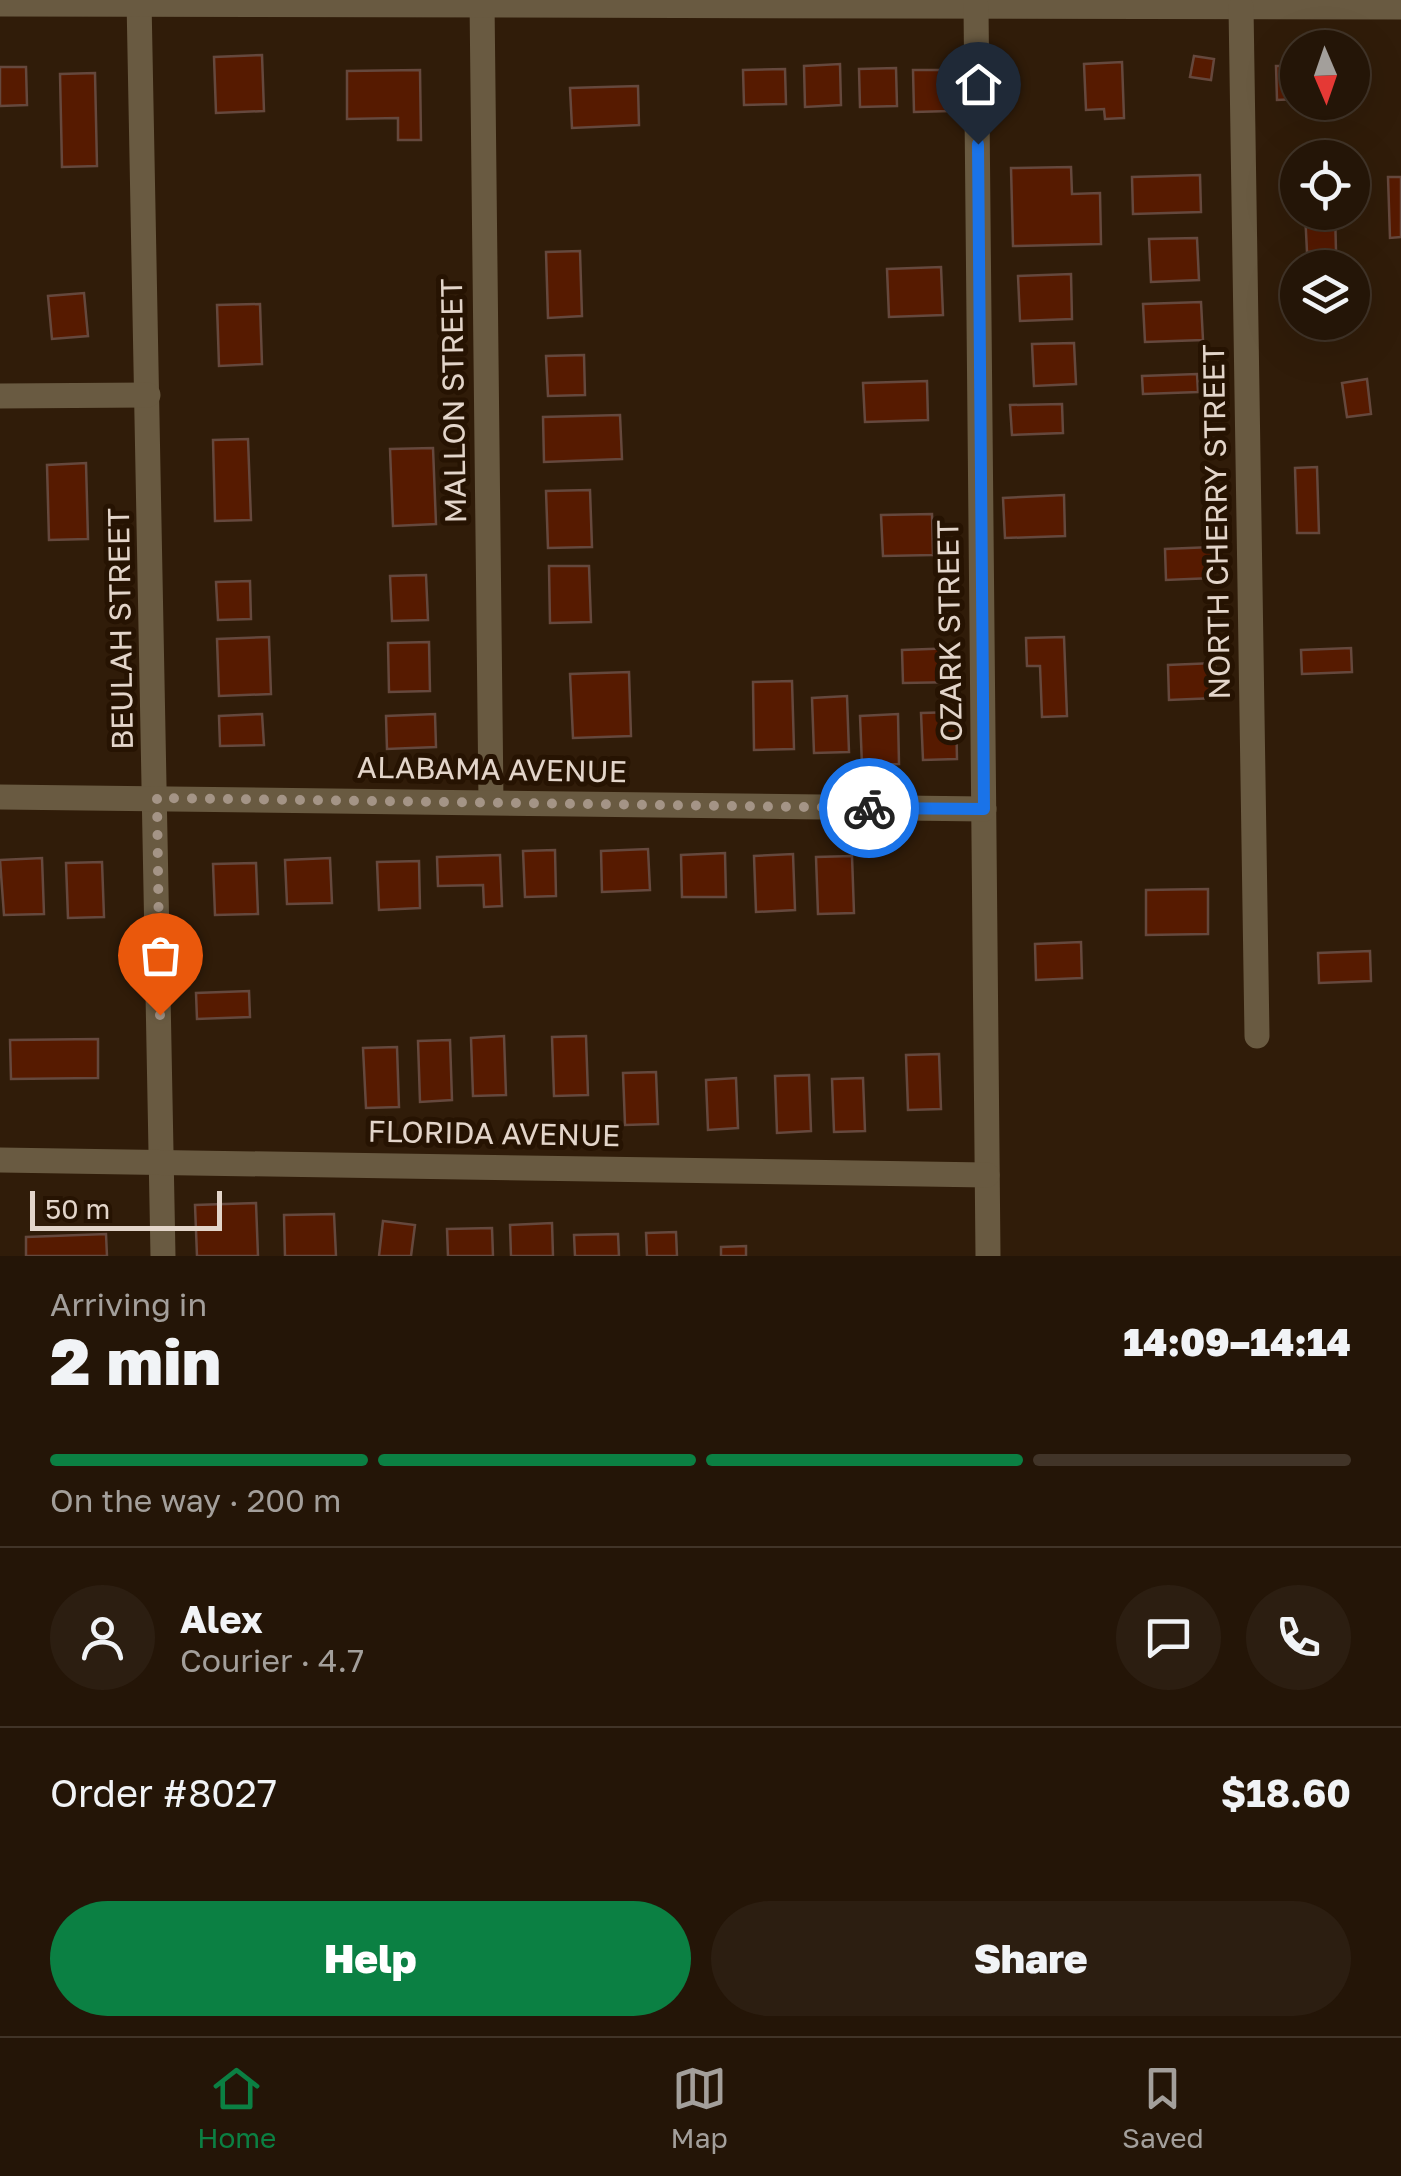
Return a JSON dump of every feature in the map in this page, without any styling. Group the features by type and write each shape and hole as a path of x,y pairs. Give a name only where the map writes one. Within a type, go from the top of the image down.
{"street":[{"name":"BEULAH STREET","path":"139,2 163,1256"},
{"name":"MALLON STREET","path":"482,2 491,802"},
{"path":"0,4 1152,3 1401,7"},
{"name":"OZARK STREET","path":"976,6 988,1256"},
{"name":"NORTH CHERRY STREET","path":"1241,6 1257,1036"},
{"path":"0,396 148,396"},
{"name":"ALABAMA AVENUE","path":"0,797 984,809"},
{"name":"FLORIDA AVENUE","path":"0,1160 987,1175"}],"building":[{"path":"262,55 264,111 216,113 214,57"},
{"path":"1194,56 1214,59 1211,80 1190,77"},
{"path":"1122,62 1124,118 1105,119 1104,109 1086,110 1084,64"},
{"path":"840,64 841,105 805,107 804,66"},
{"path":"1276,66 1280,66 1280,100"},
{"path":"0,67 26,67 27,105 0,106"},
{"path":"896,68 897,106 860,107 859,69"},
{"path":"785,69 786,104 744,105 743,70"},
{"path":"420,70 421,140 398,140 398,118 347,119 347,71"},
{"path":"913,70 949,70 950,111 914,112"},
{"path":"95,73 97,166 62,167 60,74"},
{"path":"638,86 639,125 572,128 570,88"},
{"path":"1071,167 1072,194 1100,193 1101,244 1013,246 1011,168"},
{"path":"1200,175 1201,212 1133,214 1132,177"},
{"path":"1388,177 1401,177 1401,237 1390,238"},
{"path":"1306,230 1335,230 1336,250 1307,250"},
{"path":"1197,238 1199,280 1151,282 1149,239"},
{"path":"580,251 582,316 548,318 546,252"},
{"path":"941,267 943,315 889,317 887,269"},
{"path":"1071,274 1072,319 1020,321 1018,276"},
{"path":"84,293 88,336 52,339 48,296"},
{"path":"1201,302 1203,340 1145,342 1143,304"},
{"path":"260,304 262,364 219,366 217,305"},
{"path":"1074,343 1076,384 1034,386 1032,344"},
{"path":"584,355 585,395 548,396 546,356"},
{"path":"1197,374 1198,392 1143,394 1142,376"},
{"path":"1367,379 1371,414 1347,417 1342,383"},
{"path":"927,381 928,420 865,422 863,383"},
{"path":"1062,404 1063,433 1012,435 1010,405"},
{"path":"620,415 622,459 544,462 543,417"},
{"path":"248,439 251,520 215,521 213,440"},
{"path":"433,448 436,524 393,526 390,449"},
{"path":"86,463 88,539 49,540 47,465"},
{"path":"1317,467 1319,533 1297,533 1295,468"},
{"path":"590,490 592,547 548,548 546,491"},
{"path":"1064,495 1065,536 1005,538 1003,498"},
{"path":"932,514 933,555 883,556 881,515"},
{"path":"1212,547 1213,578 1166,580 1165,549"},
{"path":"549,566 589,566 591,622 550,623"},
{"path":"426,575 428,620 392,621 390,576"},
{"path":"250,581 251,619 218,620 216,582"},
{"path":"269,637 271,694 219,696 217,639"},
{"path":"1064,637 1067,716 1042,717 1040,666 1027,666 1026,638"},
{"path":"429,642 430,691 389,692 388,643"},
{"path":"956,648 958,682 903,683 902,650"},
{"path":"1351,648 1352,672 1302,674 1301,650"},
{"path":"1215,663 1216,698 1169,700 1168,665"},
{"path":"629,672 631,736 573,738 570,674"},
{"path":"792,681 794,749 754,750 753,682"},
{"path":"847,696 849,752 814,753 812,698"},
{"path":"956,712 957,759 923,760 921,713"},
{"path":"262,714 264,745 220,746 219,716"},
{"path":"435,714 436,747 387,749 386,716"},
{"path":"898,714 899,764 862,765 860,716"},
{"path":"648,849 650,890 602,892 601,851"},
{"path":"555,850 556,896 525,897 523,851"},
{"path":"725,853 726,897 682,897 681,855"},
{"path":"793,854 795,910 756,912 754,856"},
{"path":"500,855 502,906 484,907 483,885 438,886 437,857"},
{"path":"852,856 854,913 818,914 816,857"},
{"path":"42,858 44,914 4,915 0,860"},
{"path":"330,858 332,903 287,904 285,860"},
{"path":"419,861 420,908 379,910 377,862"},
{"path":"102,862 104,917 68,918 66,863"},
{"path":"256,863 258,914 215,915 213,864"},
{"path":"1208,889 1208,934 1146,935 1146,890"},
{"path":"1081,942 1082,978 1036,980 1035,944"},
{"path":"1370,951 1371,981 1319,983 1318,953"},
{"path":"249,991 250,1017 197,1019 196,993"},
{"path":"504,1036 506,1095 473,1096 471,1038"},
{"path":"586,1036 588,1095 554,1096 552,1037"},
{"path":"98,1039 98,1078 11,1079 10,1040"},
{"path":"450,1040 452,1100 420,1102 418,1041"},
{"path":"397,1047 399,1107 366,1108 363,1048"},
{"path":"939,1054 941,1109 908,1110 906,1055"},
{"path":"656,1072 658,1124 625,1125 623,1073"},
{"path":"809,1075 811,1131 777,1133 775,1076"},
{"path":"736,1078 738,1128 708,1130 706,1080"},
{"path":"863,1078 865,1131 834,1132 832,1079"},
{"path":"256,1203 258,1256 197,1256 195,1205"},
{"path":"334,1214 336,1256 285,1256 284,1215"},
{"path":"383,1221 415,1225 411,1256 379,1256"},
{"path":"552,1223 553,1256 511,1256 510,1225"},
{"path":"492,1228 493,1256 448,1256 447,1229"},
{"path":"676,1232 677,1256 647,1256 646,1233"},
{"path":"106,1234 107,1256 26,1256 26,1237"},
{"path":"618,1234 619,1256 575,1256 574,1235"},
{"path":"746,1246 746,1256 721,1256 721,1247"}],"way so far":[{"path":"160,1015 157,798 869,808"}],"route":[{"path":"869,808 984,809 978,144"}]}
